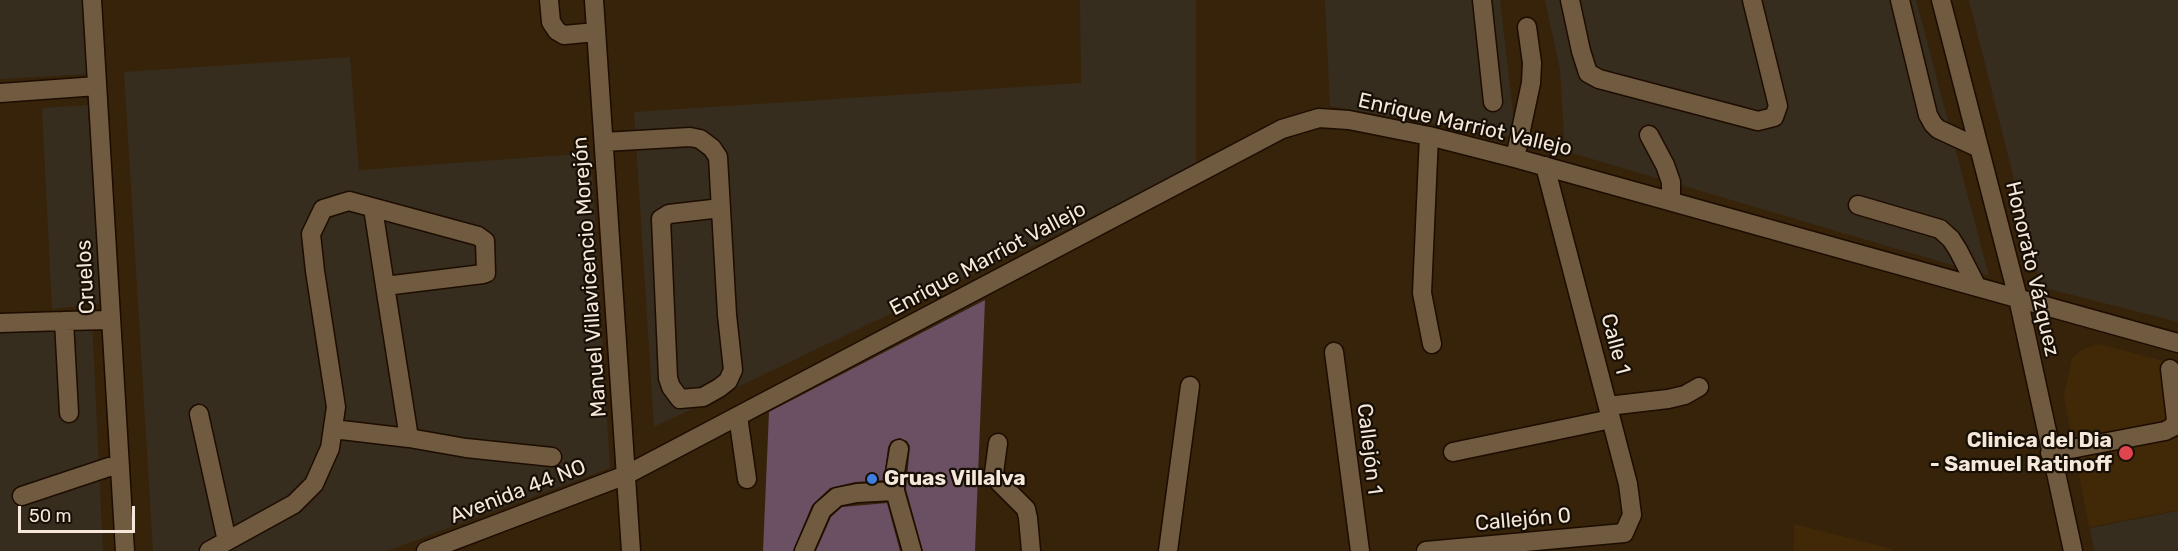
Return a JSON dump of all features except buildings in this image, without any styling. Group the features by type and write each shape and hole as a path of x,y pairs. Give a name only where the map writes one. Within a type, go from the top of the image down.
{"street":[{"name":"Cruelos","path":"92,0 125,551"},
{"path":"549,0 551,22 557,31 564,35 596,32"},
{"name":"Manuel Villavicencio Morejón","path":"594,0 631,551"},
{"path":"1482,0 1493,102"},
{"path":"1570,0 1588,73 1599,79 1758,121 1774,117 1778,106 1752,0"},
{"path":"1900,0 1928,115 1938,129 1979,148"},
{"name":"Honorato Vázquez","path":"1941,0 2018,298 2073,551"},
{"path":"1515,158 1531,83 1532,63 1527,27"},
{"path":"0,93 97,86"},
{"name":"Enrique Marriot Vallejo","path":"626,475 1282,129 1319,118 1349,120 1429,136 1515,158 2178,343"},
{"path":"1649,135 1671,182 1671,201"},
{"path":"1429,136 1422,293 1432,344"},
{"path":"604,142 690,137 700,139 712,148 718,157 733,370 728,381 703,397 680,399 671,387 668,378 661,219 665,215 721,208"},
{"name":"Calle 1","path":"1545,166 1610,412 1629,494 1632,515 1624,533"},
{"path":"208,551 294,504 314,484 330,448 336,407 311,234 323,209 349,201 478,236 485,241 486,273 385,286"},
{"path":"1858,205 1940,229 1951,239 1977,287"},
{"path":"373,208 409,438"},
{"path":"0,323 111,320"},
{"path":"64,321 69,413"},
{"name":"Callejón 1","path":"1334,352 1360,551"},
{"path":"2050,453 2165,431 2173,427 2176,420 2170,369"},
{"path":"1168,551 1190,386"},
{"path":"1453,452 1685,395 1699,387"},
{"path":"198,414 227,541"},
{"path":"738,416 747,479"},
{"path":"333,429 409,438 466,448 552,457"},
{"path":"998,443 994,473 999,482 1026,509 1029,518 1031,551"},
{"path":"899,449 895,472 895,491 912,551"},
{"path":"22,496 109,467 120,466"},
{"name":"Avenida 44 NO","path":"426,551 626,475"},
{"path":"804,551 822,510 837,497 857,493 895,491"},
{"name":"Callejón 0","path":"1426,551 1624,533"}],"shaded area":[{"path":"0,0 86,0 90,74 0,79"},
{"path":"1080,0 1196,0 1196,164 1082,222 654,427 634,112 1081,83"},
{"path":"1325,0 1500,0 1516,138 1330,106"},
{"path":"1545,0 1916,0 1989,276 1565,151 1560,70"},
{"path":"1969,0 2178,0 2178,322 2041,287"},
{"path":"350,57 359,170 591,153 610,468 387,551 153,551 124,72"},
{"path":"88,105 100,304 52,309 42,108"},
{"path":"92,320 103,551 0,551 0,327"},
{"name":"Clinica del Dia - Samuel Ratinoff","path":"2099,344 2178,365 2178,510 2089,527 2064,396 2072,358 2085,348"},
{"path":"2178,511 2178,551 2094,551 2090,528"},
{"path":"1794,524 1892,549 1892,551 1794,551"}],"place":[{"name":"Clinica del Dia - Samuel Ratinoff","path":"2126,453"},
{"name":"Gruas Villalva","path":"872,479"}]}
